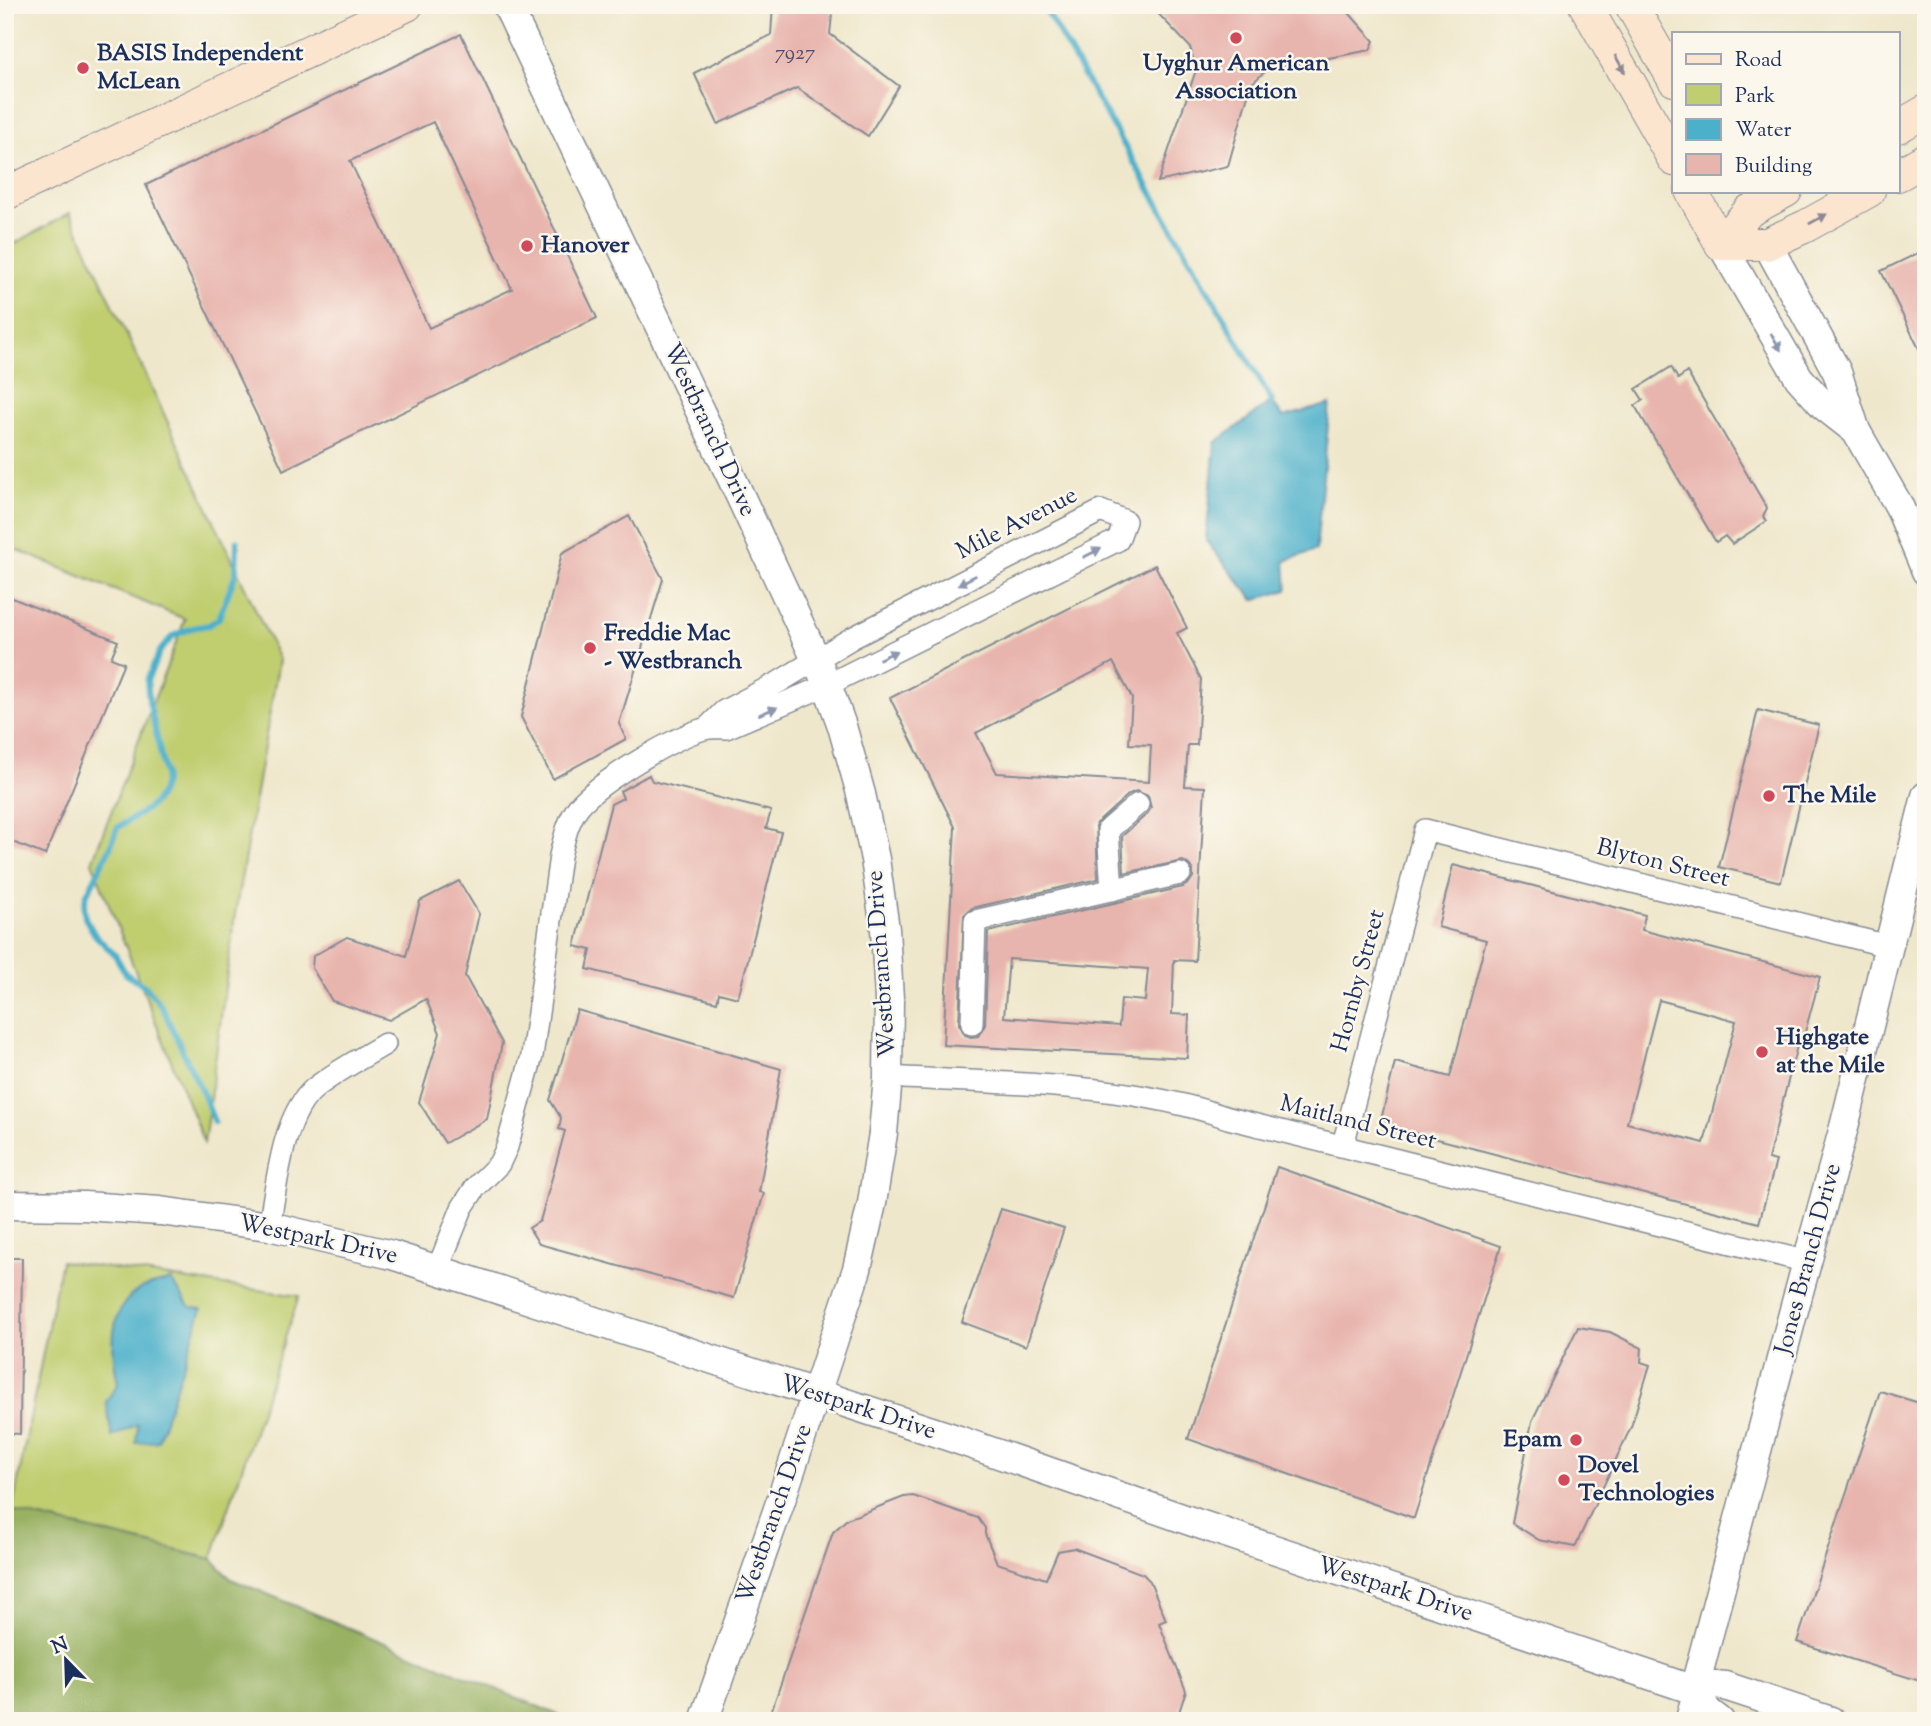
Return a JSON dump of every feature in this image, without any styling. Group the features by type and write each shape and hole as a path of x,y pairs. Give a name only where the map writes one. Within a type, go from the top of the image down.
{"main road":[{"path":"5,194 407,5"},
{"path":"1586,5 1672,156"},
{"path":"1631,5 1672,77"},
{"path":"1899,126 1926,111"},
{"path":"1899,173 1926,159"},
{"path":"1692,192 1721,244"},
{"path":"1721,244 1743,201 1782,192"},
{"path":"1721,244 1767,244 1867,192"},
{"path":"1743,201 1767,244"}],"street":[{"name":"Westbranch Drive","path":"507,5 736,485 821,673 842,726 861,794 875,859 884,929 889,999 888,1077 876,1180 860,1256 780,1503 704,1721"},
{"path":"1721,244 1798,378 1824,406 1856,431"},
{"path":"1767,244 1837,372 1856,431 1899,506 1926,571"},
{"name":"Mile Avenue","path":"1101,511 1125,521 1118,540 821,673 852,638 1101,511"},
{"path":"438,1268 462,1208 475,1188 499,1164 507,1147 532,1056 560,856 569,824 578,807 599,786 682,737 708,727 724,711 821,673"},
{"name":"Jones Branch Drive","path":"1686,1721 1844,1127 1926,796"},
{"path":"1112,890 1108,830 1138,804"},
{"name":"Blyton Street","path":"1425,830 1888,946"},
{"name":"Hornby Street","path":"1343,1145 1425,830"},
{"path":"972,1024 975,921 1180,874"},
{"path":"269,1226 286,1142 291,1124 303,1100 314,1088 385,1044"},
{"name":"Maitland Street","path":"888,1077 1135,1094 1808,1262"},
{"name":"Westpark Drive","path":"5,1205 160,1211 269,1226 438,1268 815,1395 950,1437 1192,1522 1694,1690 1714,1685 1725,1686 1831,1721"},
{"path":"1694,1690 1707,1711 1720,1721"}],"green space":[{"path":"70,213 279,660 235,914 204,1143 92,862 185,619 5,545 5,249"},
{"path":"61,1261 299,1296 212,1559 12,1511"},
{"path":"12,1511 212,1559 231,1579 573,1721 5,1721 5,1512"}],"water":[{"path":"1272,401 1283,417 1330,404 1316,550 1285,561 1287,590 1254,600 1206,541 1215,443"},
{"path":"171,1280 190,1307 202,1309 158,1441 136,1443 138,1424 112,1437 106,1401 118,1384 113,1345 117,1319 129,1297 140,1289"}],"building":[{"path":"773,5 833,5 830,34 899,86 868,136 797,88 718,124 694,73 771,35"},
{"path":"1150,5 1232,5 1257,13 1294,5 1342,5 1374,41 1370,50 1267,70 1251,84 1228,166 1158,182 1196,70 1190,47"},
{"name":"Hanover","path":"461,34 597,318 283,470 146,185","holes":["433,122 512,289 429,328 350,161"]},
{"path":"1926,249 1926,363 1881,271"},
{"path":"1671,367 1678,379 1687,372 1767,508 1763,516 1767,521 1732,544 1725,536 1716,542 1635,406 1643,400 1636,389"},
{"name":"Freddie Mac - Westbranch","path":"629,516 663,579 619,724 626,739 553,779 521,717 562,553"},
{"path":"1155,565 1187,628 1177,633 1201,679 1197,745 1188,745 1185,786 1205,787 1195,961 1174,960 1172,1014 1189,1015 1187,1058 943,1045 955,827 890,698","holes":["1113,662 1132,698 1129,744 1151,745 1149,782 997,773 976,733","1136,791 1148,796 1151,808 1122,836 1124,873 1183,861 1193,870 1189,883 1183,887 988,932 985,1025 978,1036 965,1035 959,1024 964,915 972,908 1098,879 1096,824 1129,794","1009,959 1148,969 1145,1001 1121,999 1119,1026 1004,1017"]},
{"path":"5,595 118,641 111,658 124,663 45,855 5,839"},
{"name":"The Mile","path":"1758,710 1819,725 1781,882 1719,867"},
{"path":"649,775 652,781 771,811 766,828 781,832 738,998 719,993 717,1002 587,969 591,950 575,946 611,804 623,798 620,791"},
{"name":"Highgate at the Mile","path":"1453,865 1645,915 1642,930 1820,977 1802,1043 1798,1042 1768,1159 1776,1161 1759,1223 1380,1124 1395,1062 1450,1077 1486,940 1438,927","holes":["1659,1000 1736,1021 1704,1143 1627,1123"]},
{"path":"459,881 479,914 465,976 502,1043 487,1119 445,1143 419,1102 440,1033 426,999 389,1020 332,1001 312,968 313,956 347,937 406,956 420,901"},
{"path":"577,1010 781,1069 759,1192 764,1193 734,1298 539,1244 529,1228 540,1221 565,1131 559,1129 561,1118 550,1100"},
{"path":"1277,1167 1501,1246 1414,1518 1188,1439"},
{"path":"1001,1209 1064,1228 1026,1346 962,1322"},
{"path":"5,1258 22,1258 20,1434 5,1433"},
{"name":"Dovel Technologies","path":"1578,1327 1610,1332 1642,1348 1641,1362 1650,1365 1631,1427 1575,1547 1539,1540 1512,1523 1532,1421"},
{"path":"1880,1391 1926,1405 1926,1683 1797,1642"},
{"path":"913,1496 978,1518 985,1528 997,1563 1046,1579 1058,1551 1074,1548 1143,1574 1150,1581 1166,1620 1159,1623 1186,1691 1176,1721 768,1721 833,1532 847,1519"}],"waterway":[{"path":"1043,5 1272,401"},
{"path":"214,1122 161,1005 146,987 126,974 115,955 95,935 85,918 84,907 86,896 117,828 155,802 163,786 165,775 147,680 160,651 173,636 209,625 219,618 236,573 237,541"}],"place":[{"name":"Uyghur American Association","path":"1236,38"},
{"name":"BASIS Independent McLean","path":"83,68"},
{"name":"Hanover","path":"527,246"},
{"name":"Freddie Mac - Westbranch","path":"590,648"},
{"name":"The Mile","path":"1769,796"},
{"name":"Highgate at the Mile","path":"1762,1052"},
{"name":"Epam","path":"1576,1440"},
{"name":"Dovel Technologies","path":"1564,1480"}]}
